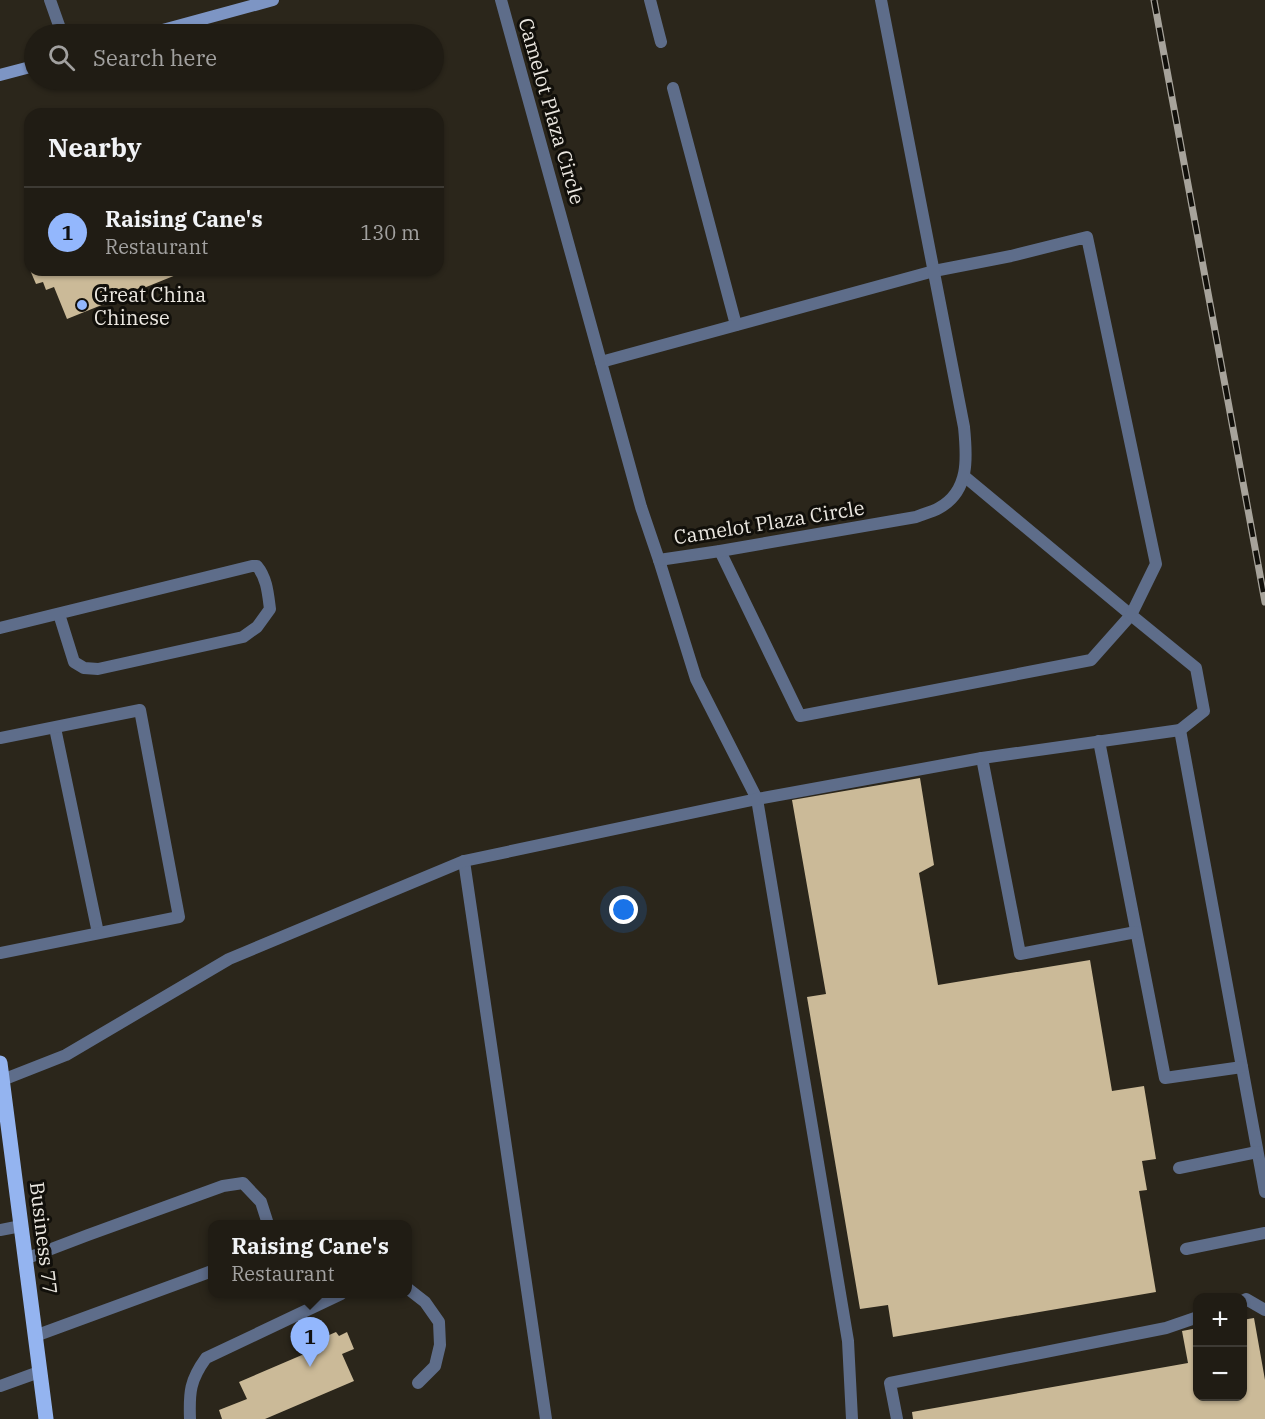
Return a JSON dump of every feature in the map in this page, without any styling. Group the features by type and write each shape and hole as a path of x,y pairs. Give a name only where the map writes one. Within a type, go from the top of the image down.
{"main road":[{"name":"Business 77","path":"0,1063 46,1419"}],"street":[{"path":"50,0 58,24"},
{"path":"185,24 273,0"},
{"name":"Camelot Plaza Circle","path":"501,0 641,507 659,560 916,517 939,508 955,494 964,476 967,454 964,427 881,0"},
{"path":"650,0 661,42"},
{"path":"0,75 24,69"},
{"path":"673,88 736,325"},
{"path":"601,362 934,271 1011,256 1087,237 1156,564 1131,615 1091,660 800,716 720,551"},
{"path":"1,1080 66,1055 229,959 464,861 757,799 982,758 1180,730 1204,711 1196,668 964,476"},
{"path":"659,560 696,679 757,799 848,1341 852,1419"},
{"path":"0,628 257,566 268,588 270,609 257,627 243,637 98,669 84,668 74,662 59,614"},
{"path":"0,738 140,710 178,917 0,953"},
{"path":"55,728 98,933"},
{"path":"1180,730 1265,1192"},
{"path":"1099,741 1164,1078 1242,1067"},
{"path":"982,758 1020,954 1136,933"},
{"path":"464,861 546,1419"},
{"path":"1179,1168 1257,1152"},
{"path":"25,1259 223,1186 243,1183 261,1202 267,1220"},
{"path":"0,1230 21,1226"},
{"path":"1186,1249 1265,1233"},
{"path":"35,1336 208,1273"},
{"path":"412,1291 425,1302 438,1322 440,1345 435,1366 418,1383"},
{"path":"190,1419 190,1392 195,1372 206,1358 331,1298"},
{"path":"1247,1300 1265,1310"},
{"path":"897,1419 890,1383 1166,1328 1193,1318"},
{"path":"0,1386 39,1372"}],"building":[{"name":"Great China Chinese","path":"33,276 174,276 67,319 54,287 46,290 43,282 36,284"},
{"path":"920,778 934,865 919,873 938,985 1090,960 1112,1091 1144,1086 1156,1159 1142,1161 1147,1190 1139,1191 1156,1292 893,1337 888,1305 860,1309 807,997 826,994 792,800"},
{"path":"1254,1318 1265,1380 1265,1419 913,1419 912,1412 1188,1363 1182,1331 1193,1329 1193,1401 1247,1401 1247,1319"},
{"path":"336,1332 339,1336 347,1332 354,1349 342,1354 354,1381 265,1419 222,1419 219,1410 247,1399 239,1382 323,1346 320,1339"}],"railway":[{"path":"1154,0 1265,602"}],"place":[{"name":"Great China Chinese","path":"82,305"},
{"name":"Raising Cane's","path":"310,1367"}]}
